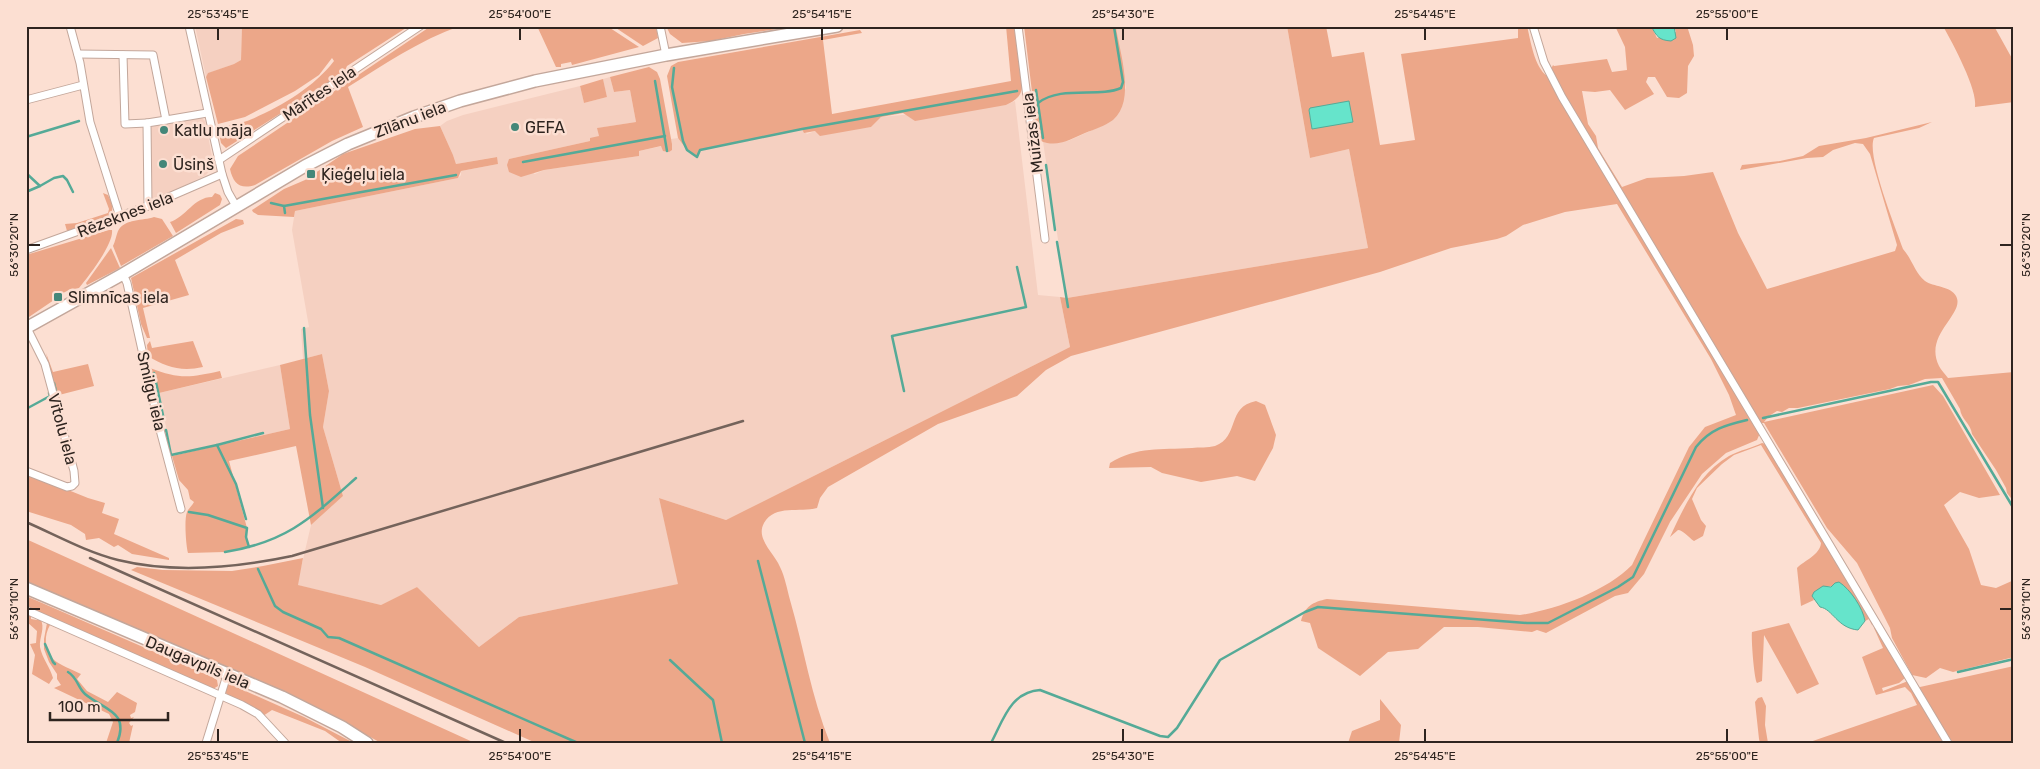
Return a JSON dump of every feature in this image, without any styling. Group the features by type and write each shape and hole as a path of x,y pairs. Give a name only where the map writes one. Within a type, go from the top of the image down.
{"highway":[{"name":"Zīlānu iela","path":"26,328 123,274 236,206 348,144 414,116 460,101 535,81 666,55 837,26"},
{"name":"Daugavpils iela","path":"26,588 282,697 342,727 367,743"}],"street":[{"path":"70,26 78,54 90,122 120,217"},
{"path":"189,26 222,174 228,192 236,206"},
{"name":"Mārītes iela","path":"219,160 420,26"},
{"path":"660,26 666,55"},
{"name":"Muižas iela","path":"1018,26 1044,239"},
{"path":"1533,26 1544,62 1562,97 1948,743"},
{"path":"78,54 153,55 166,120"},
{"path":"124,55 125,124 147,123 207,113"},
{"path":"26,100 84,85"},
{"path":"147,123 148,206"},
{"name":"Rēzeknes iela","path":"26,250 120,217 222,174"},
{"name":"Smilgu iela","path":"123,274 128,283 158,422 181,508"},
{"name":"Vītolu iela","path":"26,328 45,364 74,471 75,483 72,486 67,486 26,471"},
{"name":"Daugavpils iela","path":"26,610 220,695 258,714 285,743"},
{"path":"206,743 226,674"}],"shaded area":[{"path":"195,26 242,26 241,60 209,73 206,77"},
{"path":"242,26 409,26 347,66 344,73 226,148 221,143 218,128 248,121 286,102 317,79 334,61 332,58 319,75 295,91 245,117 218,124 206,77 208,73 241,60"},
{"path":"431,26 460,26 416,46 348,87 363,127 332,141 255,185 245,187 235,182 230,169 238,156"},
{"path":"537,26 607,26 639,47 572,65 571,62 561,64 561,67 556,67"},
{"path":"613,26 656,26 658,38 643,46"},
{"path":"666,26 797,26 711,41 682,43 670,34"},
{"path":"1006,26 1014,26 1022,86 1021,93 1017,98 1006,105 915,121 903,113 881,117 871,127 820,136 815,131 804,133 802,129 700,150 697,157 687,150 678,138 667,76 671,66 678,62 860,30 862,33 823,40 832,114 1011,81"},
{"path":"1024,26 1126,26 1116,28 1125,76 1125,89 1124,101 1120,112 1113,120 1064,142 1053,144 1041,141 1037,133"},
{"path":"1126,26 1287,26 1310,158 1349,149 1368,248 1067,298 1043,142 1057,143 1068,141 1108,123 1126,88 1115,28"},
{"path":"1287,26 1326,26 1332,57 1364,52 1380,145 1415,140 1401,54 1518,38 1518,26 1527,26 1539,66 1547,76 1760,433 1757,440 1726,453 1702,474 1670,522 1644,574 1628,593 1615,596 1546,633 1537,630 1532,632 1478,627 1444,627 1418,649 1388,652 1360,676 1318,648 1310,623 1301,621 1307,608 1327,599 1520,615 1549,609 1580,598 1609,583 1632,565 1689,447 1705,427 1736,415 1729,395 1711,359 1617,204 1565,212 1523,225 1506,236 1497,239 1451,248 1380,272 1071,356 1046,370 1017,396 938,424 828,487 820,498 817,508 781,511 769,517 764,523 762,535 778,562 783,575 813,690 830,743 536,743 365,667 131,570 137,567 163,570 232,571 303,558 298,585 381,605 417,587 479,647 519,617 678,584 659,498 726,520 1070,347 1060,297 1067,298 1368,248 1349,149 1310,158","holes":["1350,102 1313,129 1309,110"]},
{"path":"1615,26 1651,26 1657,38 1676,32 1674,26 1687,26 1693,45 1694,56 1688,66 1687,93 1679,98 1667,97 1655,77 1648,77 1646,82 1654,94 1625,110 1610,90 1582,91 1588,124 1596,136 1598,148 1622,187 1647,178 1713,172 1738,233 1767,289 1895,251 1897,245 1870,154 1863,144 1855,143 1833,150 1823,157 1740,170 1742,165 1780,161 1803,156 1819,146 1866,138 1932,122 1919,128 1874,138 1874,160 1903,249 1925,281 1946,288 1956,296 1955,310 1936,344 1936,355 1940,368 1948,378 2014,372 2014,502 2007,493 1996,470 1972,434 1970,427 1942,378 1925,379 1909,385 1798,408 1789,408 1782,412 1777,411 1764,422 1933,385 1943,396 2000,495 1979,498 1960,492 1944,505 1969,549 1981,585 1996,588 2014,580 2014,657 1953,672 1940,668 1926,678 1912,675 1892,638 1890,628 1857,563 1827,528 1764,423 1760,423 1565,96 1551,69 1553,65 1607,59 1612,72 1627,70 1625,47"},
{"path":"1943,26 1994,26 2014,62 2014,102 1975,107 1975,99 1969,79"},
{"path":"649,67 657,72 660,79 672,150 669,152 663,151 661,146 639,151 639,156 544,170 521,177 509,172 507,165 509,159 590,141 590,138 599,136 597,128 636,122 630,90 614,92 610,77"},
{"path":"610,77 614,92 630,90 636,122 598,128 599,136 590,141 509,159 535,174 544,170 639,156 639,151 672,144 671,139 678,138 687,150 700,150 802,129 807,134 815,131 871,127 881,117 1006,105 1015,101 1038,295 1060,297 1070,347 726,520 659,498 679,584 519,617 479,647 417,587 381,605 297,585 311,525 343,496 323,427 329,391 322,354 303,359 301,329 309,327 292,230 295,211 458,178 461,175 461,171 498,164 496,157 456,164 440,126 463,115 580,86 584,103 607,97 603,79"},
{"path":"603,79 607,97 584,103 580,86"},
{"path":"193,117 202,118 205,121 214,166 206,175 152,202 150,129 151,127"},
{"path":"440,126 456,164 497,157 498,164 461,171 458,178 295,211 294,217 258,215 252,210 284,189 305,180 343,154 415,129"},
{"path":"103,193 108,195 111,203 112,210 110,215 67,231 65,224 77,223 108,213 109,209"},
{"path":"215,193 220,195 222,199 220,205 176,233 170,222 181,216 200,200 212,197"},
{"path":"154,217 162,219 173,236 121,266 113,246 118,231 130,222"},
{"path":"236,219 243,220 244,224 221,233 175,260 189,295 143,308 150,338 147,338 141,324 131,278"},
{"path":"112,230 112,236 105,252 79,288 69,290 53,298 54,300 26,319 26,255"},
{"path":"111,248 120,268 87,285 86,283"},
{"path":"150,341 152,348 193,341 203,367 181,369 161,363 148,356 147,345"},
{"path":"46,353 53,372 88,364 94,386 59,395 60,400 57,400"},
{"path":"322,354 329,391 323,427 343,496 311,525 296,446 229,461 247,528 246,537 250,547 225,552 188,553 186,515 194,502 190,499 188,490 179,480 172,456 290,429 280,365"},
{"path":"280,365 290,429 172,456 159,393"},
{"path":"150,368 177,376 200,375 220,371 222,378 159,393"},
{"path":"1256,401 1265,405 1276,435 1273,448 1255,481 1237,476 1201,482 1162,473 1151,467 1109,468 1110,463 1140,451 1215,446 1223,442 1228,436 1240,409"},
{"path":"1762,443 1766,444 1872,620 1872,625 1869,619 1865,621 1865,618 1832,586 1827,586 1812,596 1814,600 1801,606 1797,568 1818,551 1821,543 1761,445 1734,455 1697,488 1692,499 1701,520 1706,526 1703,536 1694,541 1684,532 1678,530 1670,537 1694,492 1701,481 1709,472 1729,456"},
{"path":"26,473 105,503 102,513 119,519 114,534 169,558 169,560 132,554 118,545 114,547 99,538 86,540 85,534 71,525 26,511 28,491 26,490"},
{"path":"26,539 475,743 381,743 302,701 26,581"},
{"path":"26,596 212,677 217,680 218,686 213,689 26,608"},
{"path":"26,613 31,615 31,619 37,620 40,618 42,622 40,647 53,678 49,684 32,674 35,655 30,644 36,643 37,631 26,621"},
{"path":"47,623 80,637 50,625 46,642 48,651 53,659 81,674 77,679 87,691 108,702 117,692 137,703 135,712 130,715 131,718 134,717 129,723 131,726 133,725 129,743 106,743 113,722 109,714 54,688 61,685 44,649"},
{"path":"1789,623 1819,684 1797,694 1764,635 1762,681 1757,683 1752,649 1752,632"},
{"path":"1874,628 1877,628 1905,678 1899,683 1882,688 1883,691 1908,681 1944,743 1807,743 1917,705 1911,693 1905,687 1876,695 1862,657 1883,648"},
{"path":"2014,666 2014,743 1951,743 1920,687"},
{"path":"227,685 232,685 304,717 354,743 342,743 325,731 272,710 263,716 255,708 228,696 225,691"},
{"path":"1762,697 1766,706 1765,725 1768,743 1760,743 1759,739 1755,702 1758,698"},
{"path":"1380,699 1401,725 1399,743 1348,743 1352,731 1380,720"}],"water":[{"path":"1651,26 1674,26 1676,38 1671,41 1661,39"},
{"path":"1349,101 1353,122 1312,129 1310,108"},
{"path":"1839,582 1852,594 1862,610 1865,621 1858,630 1845,626 1825,608 1820,607 1812,596 1814,592 1823,586 1831,587"}],"waterway":[{"path":"1038,103 1058,94 1102,92 1121,88 1123,82 1114,27 1117,26"},
{"path":"674,68 672,87 683,141 687,150 697,157 700,150 802,129 1017,91"},
{"path":"655,81 667,151"},
{"path":"1036,90 1043,138"},
{"path":"26,137 79,121"},
{"path":"523,162 665,136"},
{"path":"1046,165 1055,230"},
{"path":"26,173 40,186 26,192"},
{"path":"285,213 284,206 456,175"},
{"path":"40,186 54,178 63,176 73,192"},
{"path":"271,203 284,206"},
{"path":"1057,242 1068,307"},
{"path":"904,391 892,336 1026,307 1017,267"},
{"path":"304,328 310,415 323,508"},
{"path":"154,373 164,420"},
{"path":"1763,418 1938,382 2014,509"},
{"path":"54,383 58,399"},
{"path":"26,409 50,396 49,393"},
{"path":"991,743 1014,702 1021,696 1040,690 1160,736 1168,737 1177,728 1220,660 1305,612 1318,607 1548,623 1618,587 1633,577 1696,447 1713,432 1725,426 1747,420"},
{"path":"166,430 171,455 217,445 236,484 246,519"},
{"path":"217,445 263,433"},
{"path":"225,552 247,548 282,535 311,516 356,478"},
{"path":"189,512 208,515 247,528 246,537 249,547"},
{"path":"758,561 805,743"},
{"path":"258,569 275,606 283,612 321,629 328,637 339,638 578,743"},
{"path":"45,644 55,664"},
{"path":"1958,672 2014,659"},
{"path":"670,660 713,700 722,743"},
{"path":"68,672 85,694 113,712 118,718 120,732 117,743"}],"railway":[{"path":"26,522 94,553 118,560 161,567 183,568 249,564 292,556 743,421"},
{"path":"90,558 506,743"}],"place":[{"name":"GEFA","path":"515,127"},
{"name":"Katlu māja","path":"164,130"},
{"name":"Ūsiņš","path":"163,164"},
{"name":"Ķieģeļu iela","path":"311,174"},
{"name":"Slimnīcas iela","path":"58,297"}]}
